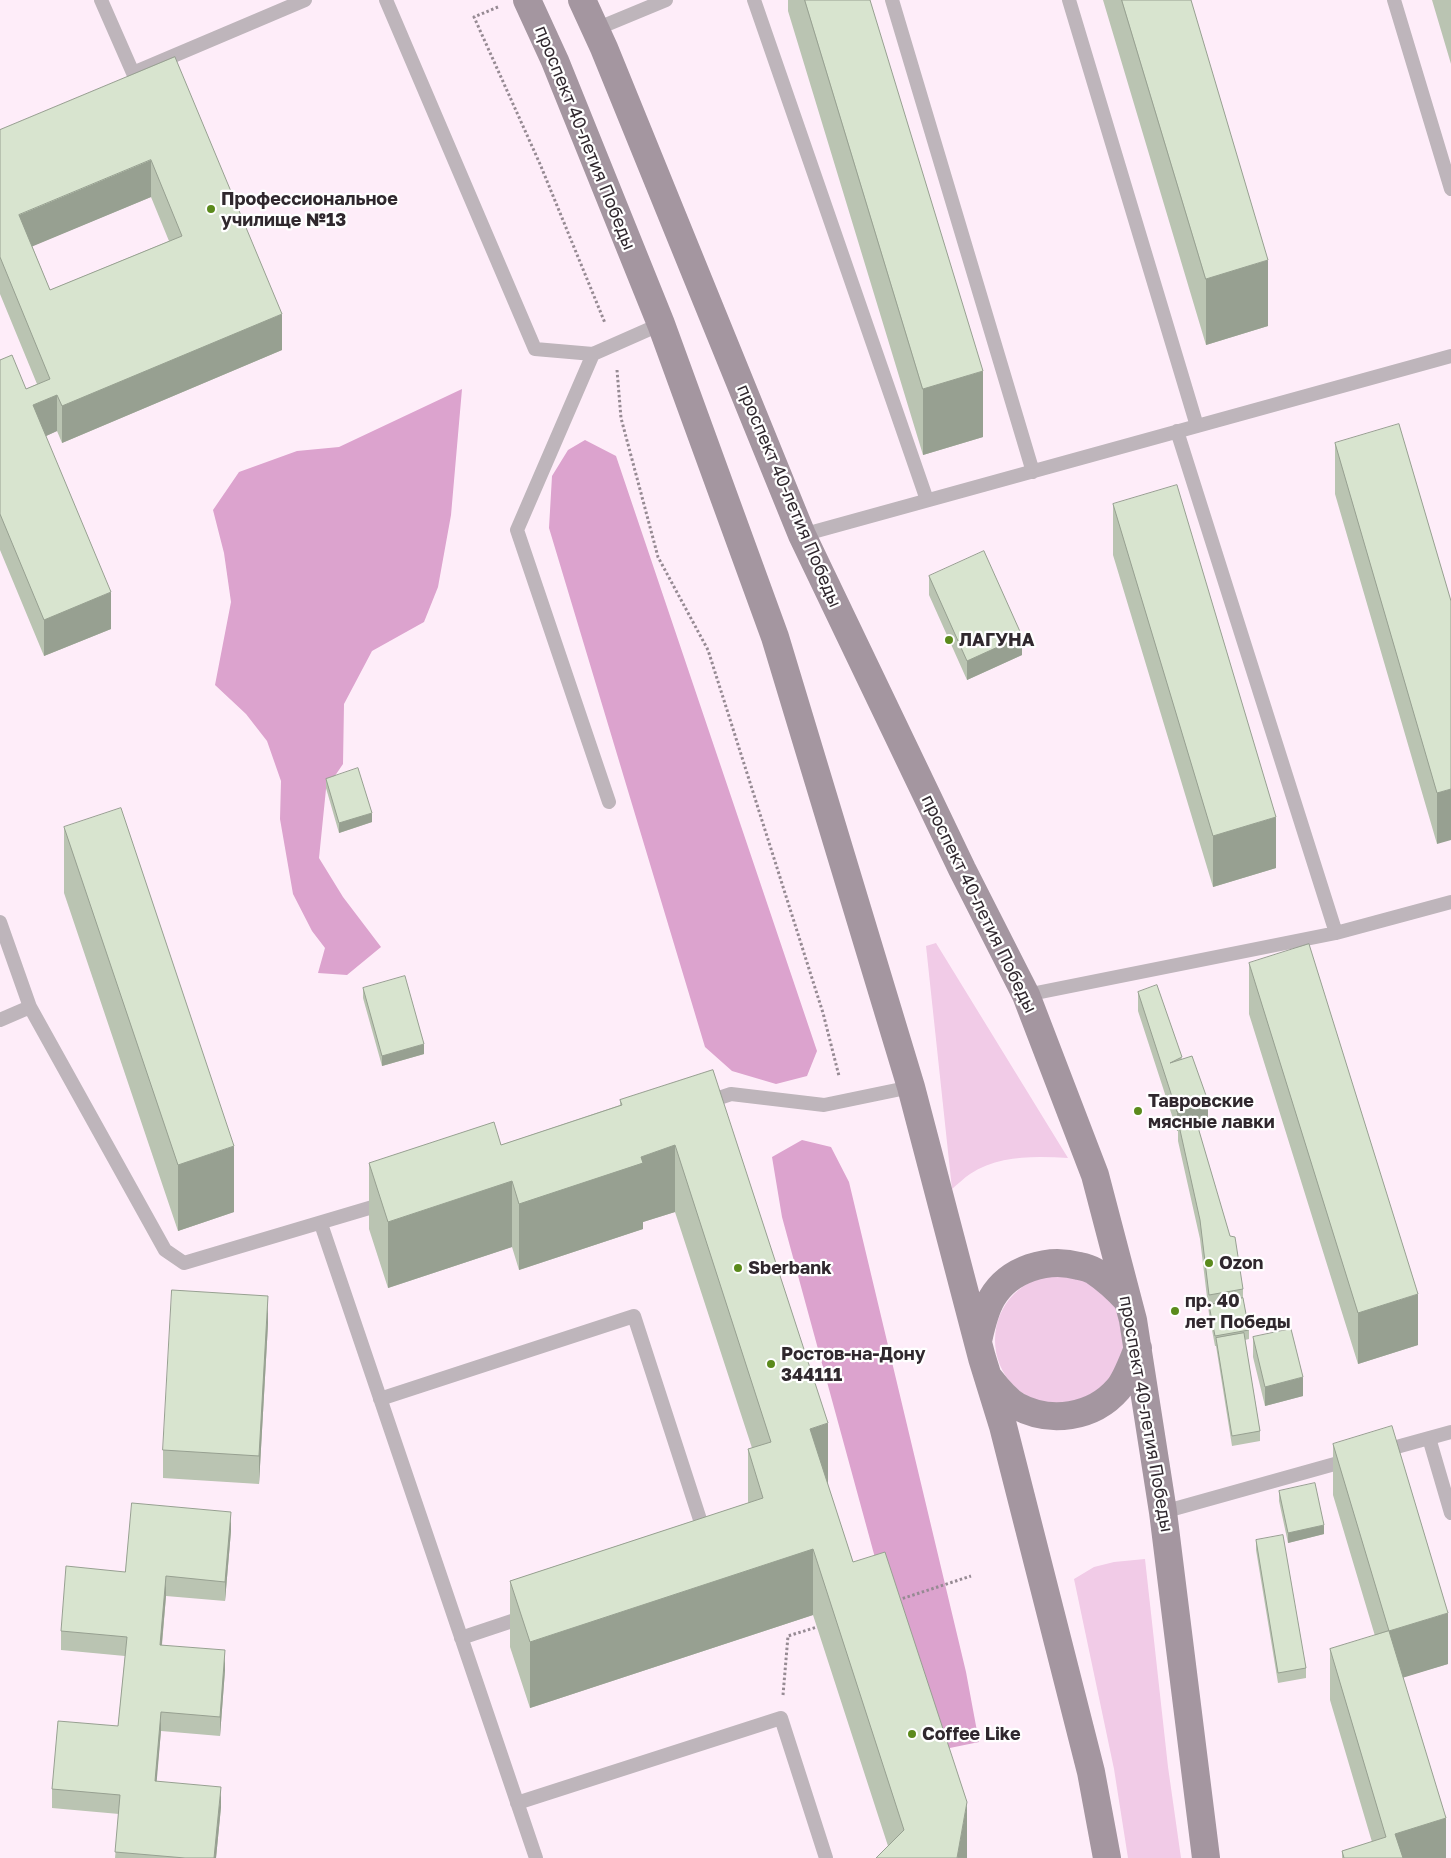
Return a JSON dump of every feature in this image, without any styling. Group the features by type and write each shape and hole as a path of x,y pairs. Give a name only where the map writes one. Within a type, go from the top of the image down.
{"main road":[{"name":"проспект 40-летия Победы","path":"527,0 555,60 661,324 774,637 911,1086 987,1376 1003,1426 1091,1772 1107,1858"},
{"name":"проспект 40-летия Победы","path":"582,0 596,29 802,535 962,869 1026,995 1095,1175 1133,1320 1138,1348 1163,1512 1206,1858"},
{"path":"978,1341 981,1327 993,1297 1011,1277 1037,1265 1066,1262 1092,1270 1117,1289 1128,1301"},
{"path":"987,1376 1015,1405 1037,1415 1072,1416 1095,1408 1118,1389 1138,1348"}],"lane":[{"path":"101,0 133,73 305,0"},
{"path":"386,0 535,349 593,354 661,324"},
{"path":"596,29 666,0"},
{"path":"754,0 928,500"},
{"path":"892,0 1033,472"},
{"path":"1069,0 1197,426"},
{"path":"1394,0 1451,189"},
{"path":"593,354 517,530 610,802"},
{"path":"802,535 1451,356"},
{"path":"1177,432 1336,933"},
{"path":"1026,995 1336,933 1451,902"},
{"path":"0,922 30,1007 165,1250 184,1263 321,1224 396,1200"},
{"path":"0,1020 30,1007"},
{"path":"694,1106 732,1094 824,1105 911,1086"},
{"path":"321,1224 536,1858"},
{"path":"380,1399 634,1316 709,1547"},
{"path":"1163,1512 1451,1432"},
{"path":"1429,1438 1451,1513"},
{"path":"461,1638 535,1614"},
{"path":"517,1803 781,1718 826,1858"}],"path":[{"path":"500,7 474,17 540,164 614,344 621,418 658,558 708,650 823,1013 846,1100"},
{"path":"896,1601 971,1576"},
{"path":"781,1718 788,1636 817,1627"}],"shaded area":[{"path":"462,389 451,515 438,587 424,622 372,651 344,704 343,764 326,789 319,858 343,897 381,947 347,975 318,973 325,948 312,931 293,894 280,819 281,781 267,741 246,714 215,685 231,602 224,553 213,510 239,472 297,451 339,447"},
{"path":"585,440 616,456 817,1051 807,1076 776,1084 732,1071 705,1047 549,528 552,476 568,450"},
{"path":"936,943 1068,1158 1030,1157 993,1163 970,1174 952,1189 926,946"},
{"path":"802,1140 831,1147 849,1182 966,1672 979,1742 945,1749 895,1631 782,1217 772,1157"},
{"path":"1060,1275 1073,1276 1085,1280 1106,1294 1120,1315 1124,1327 1124,1353 1120,1365 1106,1386 1085,1400 1073,1404 1060,1405 1047,1404 1035,1400 1014,1386 1000,1365 996,1353 995,1340 996,1327 1000,1315 1014,1294 1035,1280 1047,1276"},
{"path":"1145,1559 1168,1767 1181,1858 1128,1858 1114,1769 1074,1579 1094,1567 1114,1562"}],"building":[{"path":"805,0 870,0 983,371 923,389"},
{"path":"1122,0 1191,0 1268,260 1206,279"},
{"path":"175,57 282,314 62,406 57,395 33,405 111,592 44,620 0,514 0,360 12,355 26,389 50,379 0,257 0,130","holes":["151,160 182,236 50,290 19,215"]},
{"path":"1399,424 1451,601 1451,789 1437,793 1335,443"},
{"path":"1177,485 1276,817 1213,836 1113,504"},
{"path":"984,551 1022,636 967,661 929,576"},
{"path":"358,768 372,813 339,823 326,779"},
{"path":"121,808 234,1146 178,1165 64,827"},
{"path":"1309,944 1418,1294 1358,1313 1249,963"},
{"path":"405,976 424,1044 382,1056 363,988"},
{"path":"1157,985 1182,1057 1170,1063 1192,1056 1208,1101 1177,1112 1138,992"},
{"path":"713,1070 828,1423 810,1429 853,1562 885,1552 967,1802 957,1858 876,1858 904,1830 813,1549 530,1642 510,1581 763,1498 748,1449 771,1442 675,1145 641,1157 643,1163 519,1204 512,1181 388,1222 369,1163 494,1122 501,1145 622,1105 620,1100"},
{"path":"1195,1117 1230,1236 1235,1237 1243,1289 1209,1295 1200,1220 1178,1121"},
{"path":"172,1290 268,1296 259,1456 163,1450"},
{"path":"1243,1298 1249,1330 1215,1336 1209,1305"},
{"path":"1291,1329 1303,1377 1265,1387 1253,1337"},
{"path":"1244,1333 1260,1431 1232,1436 1216,1338"},
{"path":"1392,1426 1448,1613 1389,1631 1333,1444"},
{"path":"1315,1483 1324,1525 1288,1533 1279,1491"},
{"path":"132,1503 231,1512 225,1582 166,1576 160,1645 225,1650 220,1717 161,1712 155,1781 221,1787 214,1858 185,1858 115,1852 120,1795 52,1789 58,1721 118,1726 127,1637 61,1631 66,1566 125,1572"},
{"path":"1283,1535 1306,1668 1278,1673 1256,1540"},
{"path":"1389,1631 1446,1818 1395,1834 1403,1858 1344,1858 1342,1851 1386,1837 1330,1649"}],"place":[{"name":"Профессиональное училище №13","path":"211,209"},
{"name":"ЛАГУНА","path":"949,640"},
{"name":"Тавровские мясные лавки","path":"1138,1111"},
{"name":"Ozon","path":"1209,1263"},
{"name":"Sberbank","path":"738,1268"},
{"name":"пр. 40 лет Победы","path":"1175,1311"},
{"name":"Ростов-на-Дону 344111","path":"771,1364"},
{"name":"Coffee Like","path":"912,1734"}]}
